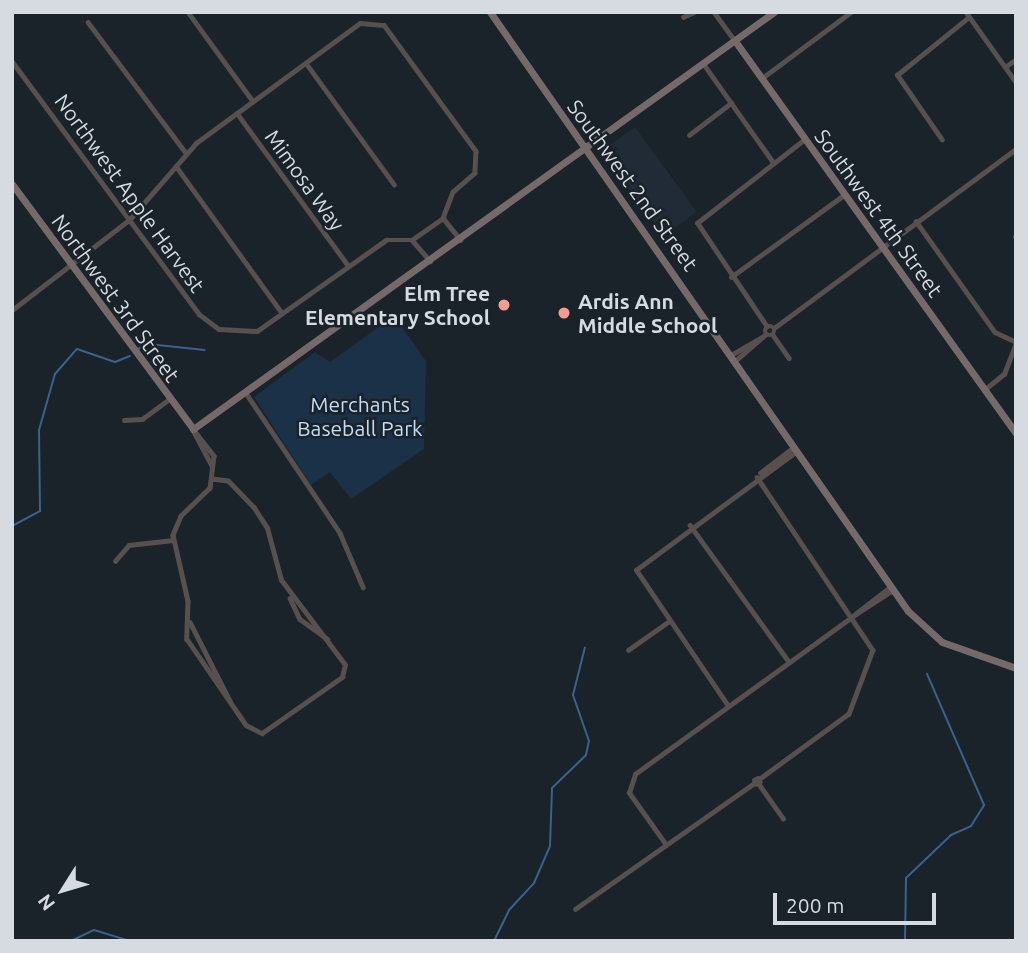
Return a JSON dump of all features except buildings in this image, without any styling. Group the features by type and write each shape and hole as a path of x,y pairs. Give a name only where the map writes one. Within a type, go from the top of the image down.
{"street":[{"path":"188,12 253,101"},
{"name":"Southwest 2nd Street","path":"490,12 892,589 942,642 1016,668"},
{"path":"683,17 694,12"},
{"name":"Southwest 4th Street","path":"714,12 1016,434"},
{"path":"232,705 189,621 173,540 176,523 204,498 212,479 212,466 193,429 462,240 774,12"},
{"path":"762,79 851,12"},
{"path":"942,140 900,81 898,70 968,14 1016,82"},
{"path":"88,22 186,153"},
{"path":"12,310 69,262 130,219 186,153 360,23 384,25 478,159 443,218 412,240 386,240 282,313 176,166"},
{"path":"1005,67 1016,59"},
{"name":"Northwest Apple Harvest","path":"13,61 199,314 230,333 257,331 282,313"},
{"path":"306,63 394,184"},
{"path":"703,64 773,162"},
{"path":"689,135 731,103"},
{"name":"Mimosa Way","path":"237,113 348,265"},
{"path":"789,358 773,335 765,333 697,228 702,215 805,139"},
{"path":"733,358 1016,149"},
{"name":"Northwest 3rd Street","path":"12,184 168,400 193,429"},
{"path":"731,277 845,195"},
{"path":"443,218 462,240"},
{"path":"916,221 995,332 1016,342 1004,374 984,390"},
{"path":"412,240 431,262"},
{"path":"773,335 774,328"},
{"path":"246,393 340,534 363,587"},
{"path":"124,420 142,419 168,400"},
{"path":"728,706 668,622 636,570 690,525 796,449"},
{"path":"575,909 758,782 849,714 873,650 757,477"},
{"path":"212,479 228,481 254,508 300,619 329,639"},
{"path":"690,525 789,662"},
{"path":"115,561 128,545 173,540"},
{"path":"666,845 629,783 728,706 892,589"},
{"path":"189,621 187,639 232,705 255,731 270,729 342,677 345,665 329,639 289,594"},
{"path":"628,650 668,622"},
{"path":"758,782 783,818"}],"shaded area":[{"path":"635,127 697,212 664,236 602,151"}],"green space":[{"name":"Merchants Baseball Park","path":"394,316 426,361 424,449 351,499 330,472 311,485 254,397 315,352 330,362"}],"waterway":[{"path":"138,349 148,344 205,350"},
{"path":"12,526 40,511 39,430 55,374 77,349 115,362 130,356"},
{"path":"494,941 509,910 534,883 550,846 552,788 586,755 589,741 573,695 585,647"},
{"path":"905,941 906,878 951,835 971,826 984,805 927,674"},
{"path":"71,941 94,930 131,941"}],"place":[{"name":"Elm Tree Elementary School","path":"504,305"},
{"name":"Ardis Ann Middle School","path":"564,313"}]}
